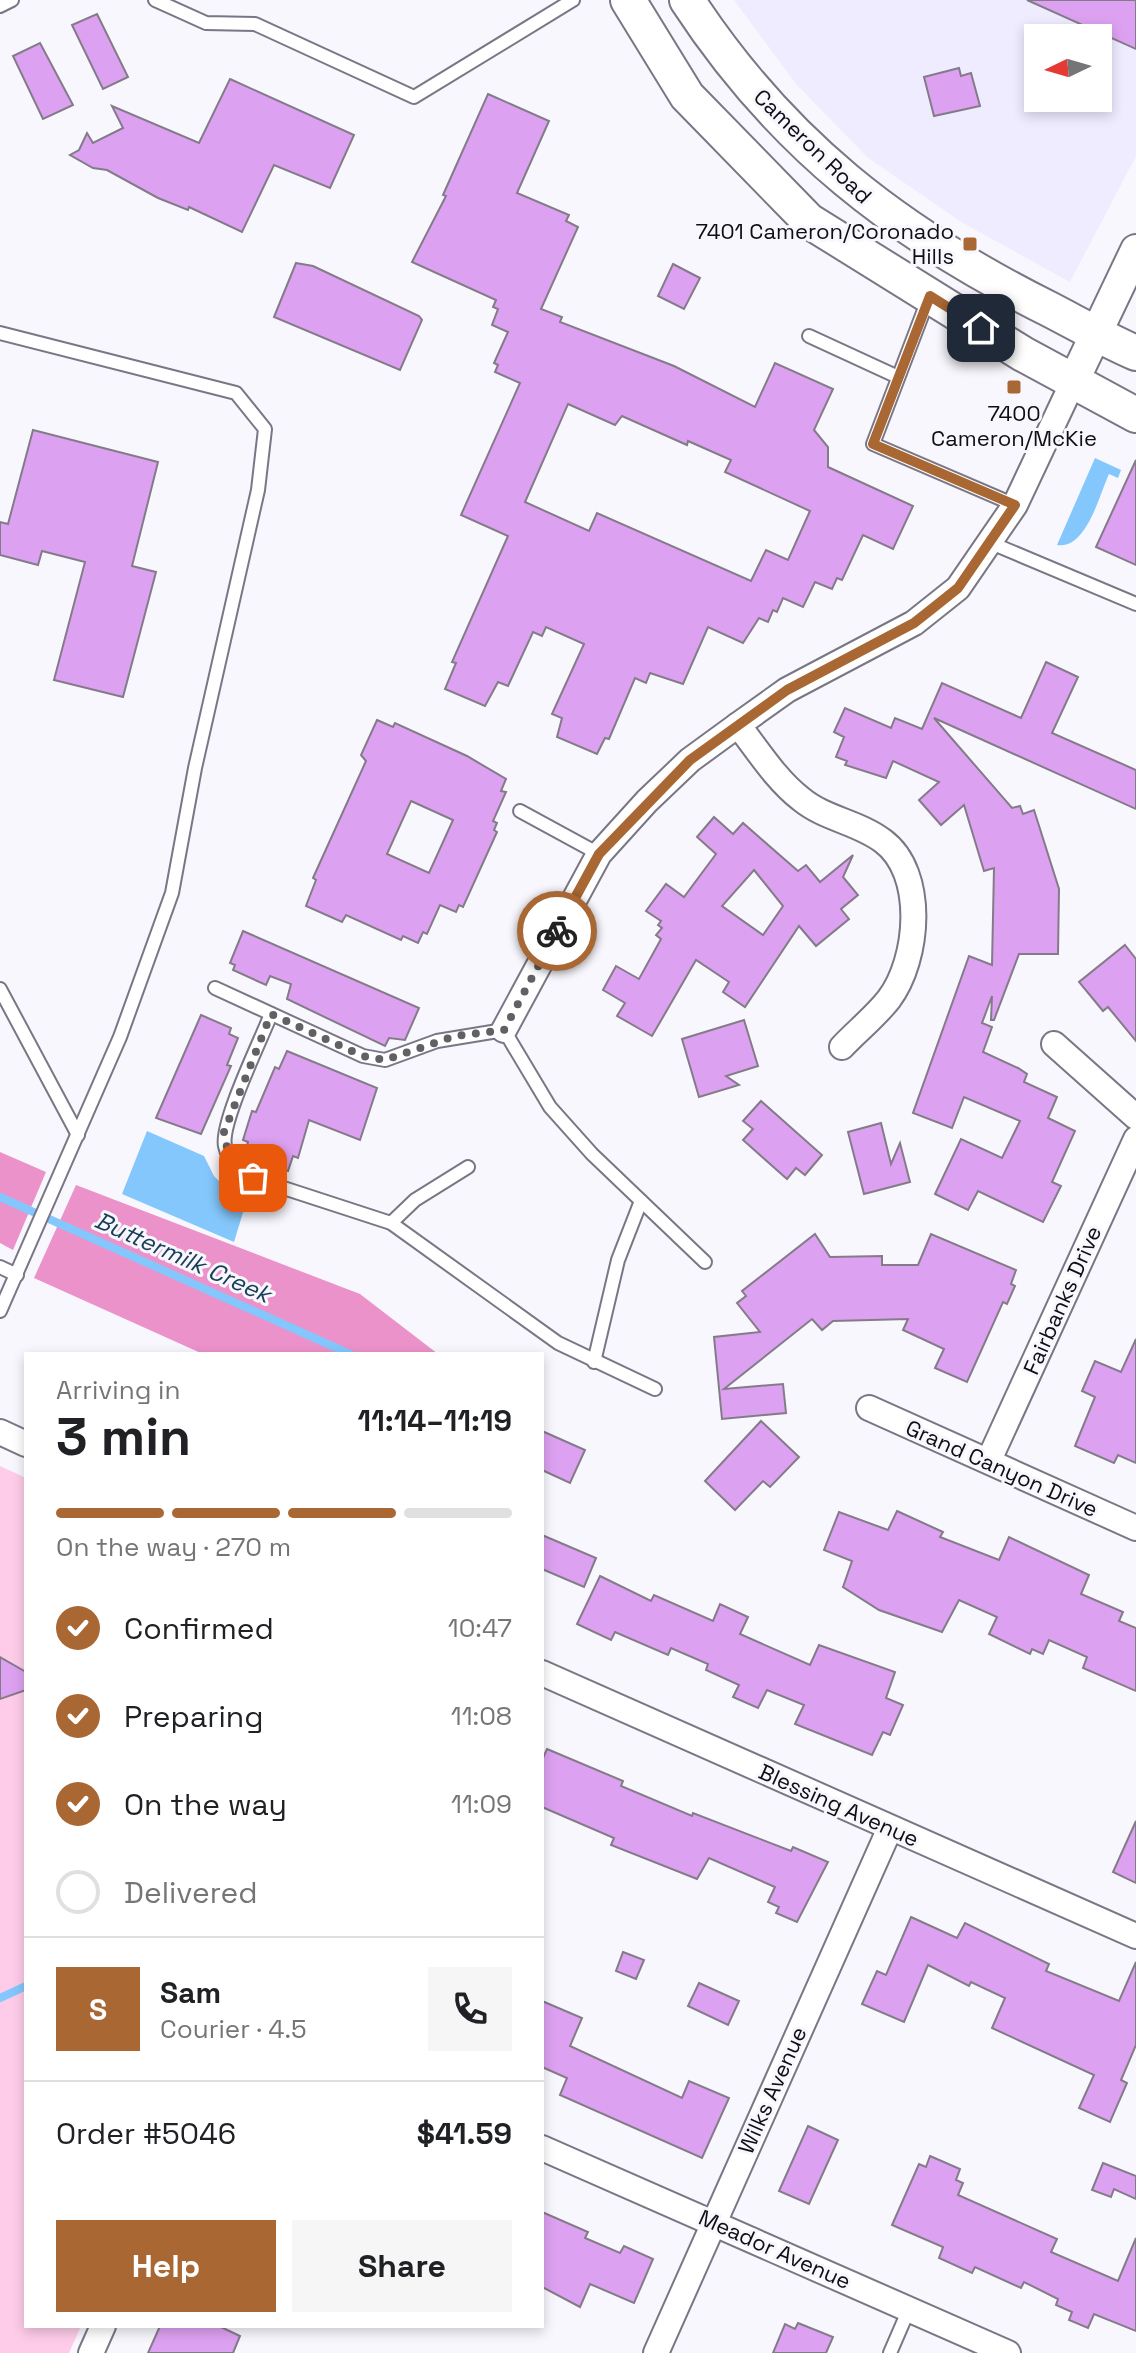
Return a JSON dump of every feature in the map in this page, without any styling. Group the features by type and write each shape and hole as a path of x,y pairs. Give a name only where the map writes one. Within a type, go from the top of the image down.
{"main road":[{"path":"628,0 687,96 809,221 1073,382 1136,415"},
{"name":"Cameron Road","path":"687,0 720,50 787,127 849,185 888,216 991,281 1136,353"}],"street":[{"path":"504,1030 599,854 690,760 787,690 914,623 958,588 1015,505 1136,250"},
{"path":"738,725 790,790 817,810 883,841 907,872 913,906 908,955 891,997 842,1047"},
{"path":"1054,1044 1136,1117"},
{"name":"Fairbanks Drive","path":"989,1460 1136,1139"},
{"name":"Grand Canyon Drive","path":"869,1408 1136,1528"},
{"path":"0,1432 24,1443"},
{"name":"Blessing Avenue","path":"544,1674 1136,1936"},
{"name":"Wilks Avenue","path":"656,2353 890,1828"},
{"name":"Meador Avenue","path":"544,2149 714,2221 1008,2353"},
{"path":"91,2353 102,2328"}],"lane":[{"path":"0,6 12,0"},
{"path":"155,0 206,23 255,24 414,97 573,0"},
{"path":"930,296 873,444 1015,505"},
{"path":"0,333 236,393 265,429 258,490 195,768 172,893 120,1037 0,1311"},
{"path":"809,336 898,377"},
{"path":"991,543 1136,604"},
{"path":"520,811 599,854"},
{"path":"215,988 363,1056 385,1060 455,1036 504,1030 550,1107 705,1262"},
{"path":"0,989 78,1135"},
{"path":"271,1014 224,1132 229,1158 253,1178 391,1223 558,1343 655,1389"},
{"path":"391,1223 415,1200 468,1167"},
{"path":"594,1362 618,1260 641,1201"},
{"path":"0,1267 17,1275"},
{"path":"890,2353 909,2309"}],"shaded area":[{"path":"734,0 1136,0 1136,156 1070,282 963,223 868,158 796,84"},
{"path":"0,1152 46,1172 13,1250 0,1243"},
{"path":"76,1185 360,1294 435,1352 199,1352 34,1278"},
{"path":"0,1466 24,1477 24,2328 80,2328 69,2353 0,2353"}],"water":[{"path":"1095,458 1121,470 1118,478 1109,474 1084,531 1067,544 1057,545"},
{"path":"147,1131 204,1156 214,1176 226,1188 248,1196 234,1242 122,1194"}],"building":[{"path":"1027,0 1136,0 1136,49 1112,38 1112,24 1080,24"},
{"path":"97,14 128,77 103,89 72,25"},
{"path":"40,43 73,105 43,119 13,56"},
{"path":"959,68 961,76 971,73 980,106 934,116 924,77"},
{"path":"230,79 354,135 330,188 274,165 242,232 189,207 188,210 158,198 107,170 93,168 70,155 79,150 87,133 93,143 123,128 112,106 199,143"},
{"path":"488,94 549,121 517,193 569,215 566,221 578,227 541,309 562,317 560,322 674,366 755,407 775,363 833,389 814,430 828,447 828,467 913,506 893,549 863,535 842,580 837,578 832,589 815,582 803,607 783,598 777,612 773,610 768,622 759,618 743,643 708,627 683,684 650,673 646,683 635,678 609,739 605,738 597,754 557,737 562,718 552,714 584,644 546,627 542,636 533,632 508,686 498,682 485,706 445,689 456,663 452,662 508,536 461,515 520,383 495,372 498,365 494,363 508,332 492,325 498,309 493,307 496,300 412,262 446,196 443,195","holes":["568,404 615,425 622,416 687,445 688,441 731,460 725,472 810,511 788,560 766,550 751,581 597,513 589,531 525,502"]},
{"path":"296,263 313,266 419,316 422,320 400,370 274,317"},
{"path":"673,264 700,278 684,309 658,296"},
{"path":"33,430 158,462 132,566 156,572 123,697 54,680 85,562 42,551 38,565 0,555 0,522 8,524"},
{"path":"1136,460 1136,565 1096,547"},
{"path":"1046,662 1078,677 1052,733 1136,770 1136,809 934,718 1012,808 1020,806 1023,814 1034,810 1059,889 1058,954 1019,954 994,1020 991,1020 992,996 982,1023 992,1027 983,1052 1018,1068 1027,1074 1024,1082 1057,1097 1048,1118 1075,1131 1052,1182 1061,1186 1043,1222 978,1191 968,1210 935,1194 961,1139 1002,1158 1020,1121 964,1097 952,1128 913,1113 969,956 992,965 994,868 984,871 964,805 941,825 919,800 939,782 893,761 886,778 845,765 847,761 836,757 844,737 834,732 845,708 891,728 895,718 922,729 942,683 1021,718"},
{"path":"377,720 393,727 395,723 467,756 506,779 501,791 506,792 493,821 497,823 494,830 497,832 463,907 459,905 456,912 440,905 427,934 423,932 418,943 403,936 401,940 346,915 342,922 306,906 316,880 313,878 366,761 361,755","holes":["411,801 453,820 429,873 387,854"]},
{"path":"714,817 733,834 743,823 798,871 806,865 820,882 853,855 843,877 858,895 841,909 849,919 816,946 799,926 745,1007 723,992 729,982 696,960 652,1036 617,1016 625,1003 603,990 616,966 639,979 661,939 656,935 662,928 658,925 661,921 646,911 666,884 684,897 716,854 697,837","holes":["754,870 783,906 763,935 722,906"]},
{"path":"243,931 419,1008 405,1040 389,1038 385,1046 287,999 291,984 270,976 266,985 233,970 235,965 230,963"},
{"path":"1125,945 1136,959 1136,1041 1108,1007 1103,1011 1079,982"},
{"path":"201,1015 231,1028 229,1034 238,1038 227,1065 231,1066 201,1134 156,1118"},
{"path":"744,1020 758,1066 726,1076 739,1085 699,1097 682,1039"},
{"path":"287,1051 377,1088 360,1140 309,1120 298,1158 293,1156 288,1171 259,1162 261,1156 245,1151 248,1142 243,1140 252,1111 256,1112 275,1067 279,1069"},
{"path":"761,1101 822,1155 805,1175 796,1168 787,1179 743,1140 753,1129 743,1121"},
{"path":"881,1123 891,1164 900,1143 910,1182 864,1194 848,1132"},
{"path":"815,1234 830,1257 882,1256 882,1265 918,1265 931,1234 1016,1270 1011,1284 1015,1286 1007,1304 1003,1302 967,1382 935,1368 944,1349 903,1330 908,1319 833,1321 822,1330 812,1319 724,1389 783,1384 786,1413 722,1419 714,1337 760,1332 737,1303 746,1296 742,1291"},
{"path":"1136,1339 1136,1463 1118,1455 1114,1463 1075,1446 1095,1397 1082,1391 1095,1361 1121,1372"},
{"path":"761,1421 799,1457 770,1487 763,1481 735,1510 705,1481"},
{"path":"544,1432 585,1450 570,1483 544,1471"},
{"path":"897,1511 943,1532 940,1537 999,1560 1009,1537 1089,1575 1081,1594 1123,1612 1119,1621 1136,1628 1136,1691 1083,1668 1087,1657 1049,1640 1043,1654 1032,1649 1030,1654 989,1634 997,1617 959,1600 942,1632 879,1610 843,1587 852,1561 824,1550 839,1512 888,1530"},
{"path":"544,1536 596,1558 584,1587 544,1570"},
{"path":"600,1576 651,1601 654,1595 713,1621 720,1604 748,1617 740,1634 810,1665 819,1645 895,1672 886,1698 903,1705 890,1735 883,1732 872,1755 795,1724 804,1705 767,1690 758,1708 733,1697 739,1685 706,1670 708,1664 671,1648 668,1655 615,1632 611,1640 577,1624"},
{"path":"0,1657 24,1671 24,1691 0,1699"},
{"path":"547,1749 623,1781 621,1786 692,1816 693,1813 828,1862 797,1922 776,1913 779,1907 768,1902 775,1887 709,1858 697,1879 611,1845 614,1838 544,1808 544,1756"},
{"path":"1136,1821 1136,1883 1113,1872"},
{"path":"911,1917 957,1938 965,1923 1049,1964 1046,1971 1119,2001 1136,1962 1136,2045 1121,2080 1127,2083 1110,2122 1079,2108 1094,2075 992,2028 1005,1998 971,1982 969,1986 928,1965 904,2022 862,2004 877,1971 886,1975"},
{"path":"623,1952 644,1960 636,1979 616,1971"},
{"path":"699,1983 739,2001 728,2025 688,2006"},
{"path":"544,2002 582,2018 570,2046 682,2098 689,2081 729,2098 702,2158 560,2095 567,2078 544,2068"},
{"path":"808,2126 838,2140 809,2204 779,2191"},
{"path":"930,2156 960,2169 956,2180 963,2183 958,2195 1057,2239 1051,2252 1118,2281 1136,2238 1136,2331 1094,2314 1088,2328 1069,2320 1072,2312 1056,2305 1058,2299 1024,2282 1021,2288 975,2267 972,2273 939,2258 943,2247 892,2225 919,2164 926,2167"},
{"path":"1103,2163 1136,2176 1136,2199 1114,2189 1111,2197 1092,2190"},
{"path":"544,2213 588,2232 585,2238 620,2253 624,2246 653,2259 634,2303 590,2284 580,2307 544,2288"},
{"path":"798,2323 833,2337 826,2353 773,2353 785,2324 795,2329"},
{"path":"159,2328 223,2328 240,2336 233,2353 148,2353"}],"waterway":[{"name":"Buttermilk Creek","path":"0,1197 346,1352"},
{"name":"Buttermilk Creek","path":"0,1998 24,1987"}],"way so far":[{"path":"253,1178 229,1158 224,1132 271,1014 363,1056 385,1060 455,1036 504,1030 557,931"}],"place":[{"name":"7401 Cameron/Coronado Hills","path":"970,244"},
{"name":"7400 Cameron/McKie","path":"1014,387"}],"route":[{"path":"557,931 599,854 690,760 787,690 914,623 958,588 999,532 1015,505 873,444 930,296 981,328"}]}
